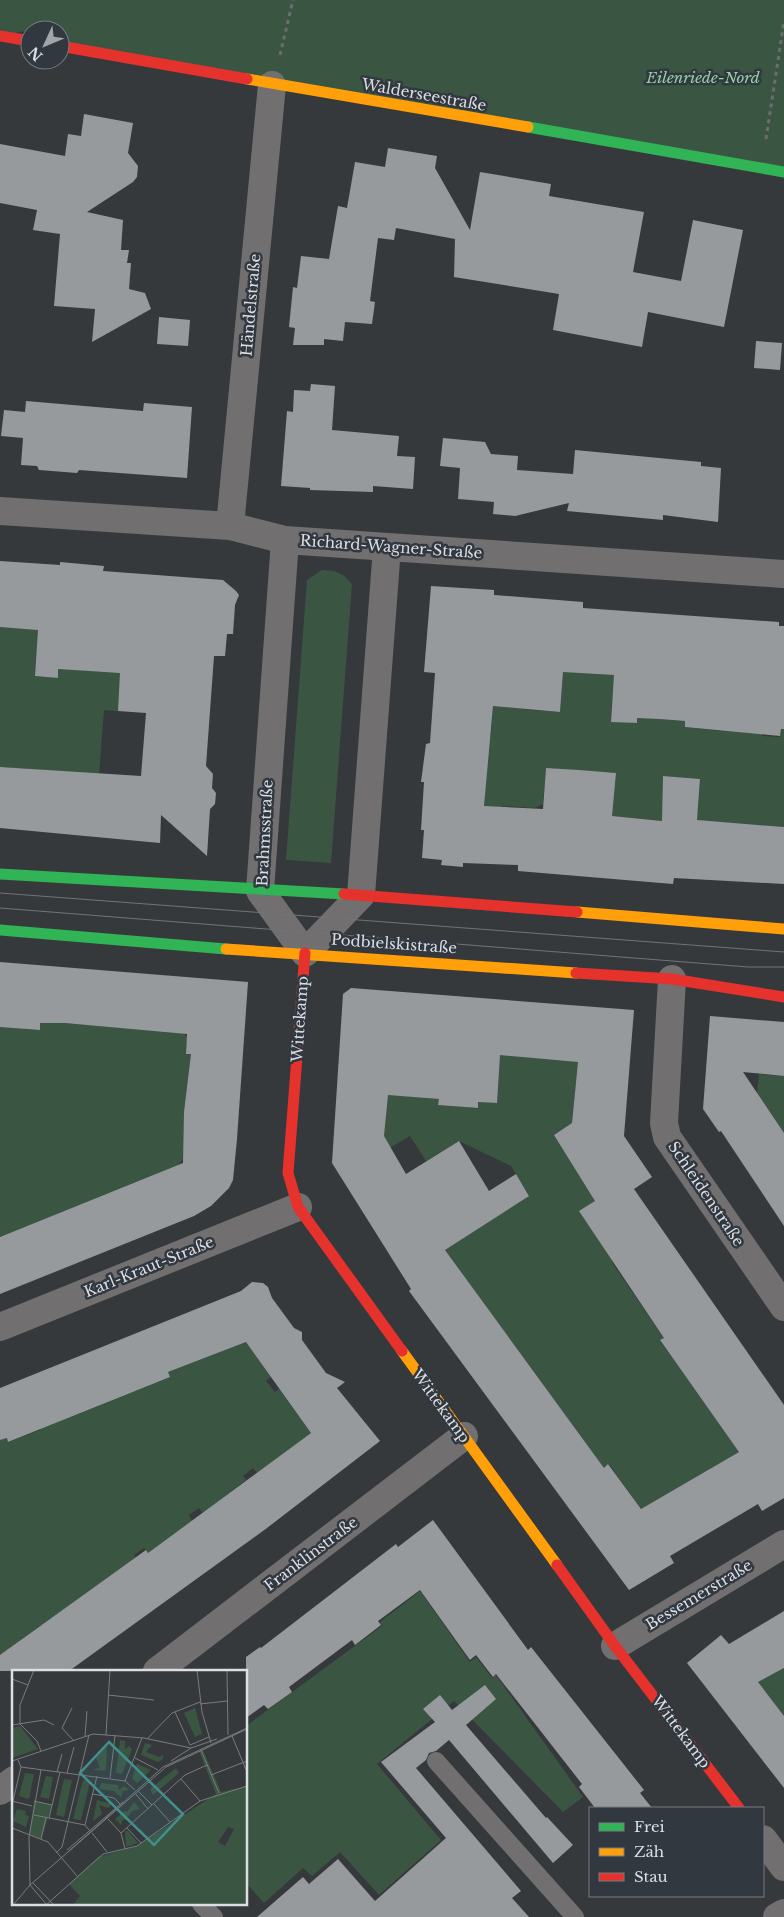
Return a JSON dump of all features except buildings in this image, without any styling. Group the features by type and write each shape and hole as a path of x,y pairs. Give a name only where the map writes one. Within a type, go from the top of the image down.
{"street":[{"path":"0,36 20,39"},
{"name":"Walderseestraße","path":"70,48 272,85 784,172"},
{"name":"Händelstraße","path":"230,526 272,85"},
{"name":"Richard-Wagner-Straße","path":"0,511 230,526 286,540 784,574"},
{"name":"Brahmsstraße","path":"286,540 260,892 305,953"},
{"path":"305,953 361,895 387,547"},
{"path":"0,874 260,892 361,895 784,929"},
{"name":"Podbielskistraße","path":"0,930 672,980 784,997"},
{"name":"Wittekamp","path":"305,953 288,1173 298,1207 615,1646 738,1807"},
{"name":"Schleidenstraße","path":"672,980 664,1123 667,1137 784,1307"},
{"name":"Karl-Kraut-Straße","path":"0,1327 298,1207"},
{"name":"Franklinstraße","path":"158,1670 464,1436"},
{"name":"Bessemerstraße","path":"615,1646 784,1544"},
{"path":"0,1791 12,1782"},
{"path":"764,1840 784,1867"},
{"path":"777,1917 784,1913"}],"lane":[{"path":"436,1761 575,1917"},
{"path":"201,1904 214,1917"}],"path":[{"path":"272,85 293,0"},
{"path":"761,168 784,21"}],"green space":[{"name":"Eilenriede-Nord","path":"0,0 784,0 784,172 70,48 70,20 20,20 20,32 0,36"},
{"path":"322,570 339,573 352,584 331,863 286,860 307,580"},
{"path":"0,627 53,628 44,650 36,656 35,676 57,678 58,669 94,671 97,647 130,649 118,711 104,710 99,774 0,767"},
{"path":"563,671 618,675 612,699 611,721 637,723 637,718 674,672 670,720 685,721 685,727 721,731 723,713 764,699 762,736 780,737 781,729 784,729 784,827 717,822 684,825 698,809 700,779 664,776 665,821 610,816 616,773 546,768 543,804 535,808 502,806 502,809 485,808 475,799 491,734 494,691 524,709 560,712"},
{"path":"24,1020 23,1029 39,1030 41,1021 183,1032 187,1038 186,1053 191,1054 183,1159 178,1165 0,1237 0,1027"},
{"path":"383,1041 423,1098 439,1099 439,1105 477,1108 478,1102 497,1103 498,1078 493,1049 515,1056 526,1057 584,1056 586,1083 576,1082 572,1123 554,1135 596,1200 613,1264 664,1338 660,1341 716,1419 744,1449 641,1509 609,1464 604,1468 445,1250 529,1195 511,1166 459,1141 426,1161 410,1136 386,1150 383,1145 386,1114"},
{"path":"759,1074 784,1076 784,1133 765,1105 756,1103"},
{"path":"246,1342 271,1377 266,1381 275,1392 279,1389 311,1433 257,1473 253,1468 243,1476 246,1480 203,1513 199,1508 189,1515 192,1521 148,1553 144,1548 134,1555 137,1560 22,1639 3,1659 0,1655 0,1440 7,1438 9,1442 40,1430 38,1425 73,1416 105,1403 104,1398 138,1390 170,1377 168,1372"},
{"path":"420,1591 470,1662 476,1657 492,1678 496,1675 583,1797 563,1812 454,1701 377,1764 441,1840 379,1895 340,1852 312,1876 303,1868 264,1903 248,1885 248,1725 382,1626 380,1622"},
{"path":"766,1668 771,1675 784,1668 784,1716 754,1677"}],"tram line":[{"path":"0,893 784,952"},
{"path":"0,908 748,967 784,967"}],"traffic: fast":[{"path":"528,127 784,172"},
{"path":"0,874 344,894"},
{"path":"0,930 226,949"}],"traffic: slow":[{"path":"247,79 528,127"},
{"path":"577,912 784,929"},
{"path":"226,949 576,973"},
{"path":"402,1351 557,1565"}],"traffic: jam":[{"path":"0,36 20,39"},
{"path":"70,48 247,79"},
{"path":"344,894 577,912"},
{"path":"305,953 288,1173 298,1207 402,1351"},
{"path":"576,973 672,979 784,997"},
{"path":"557,1565 615,1646 738,1807"}]}
